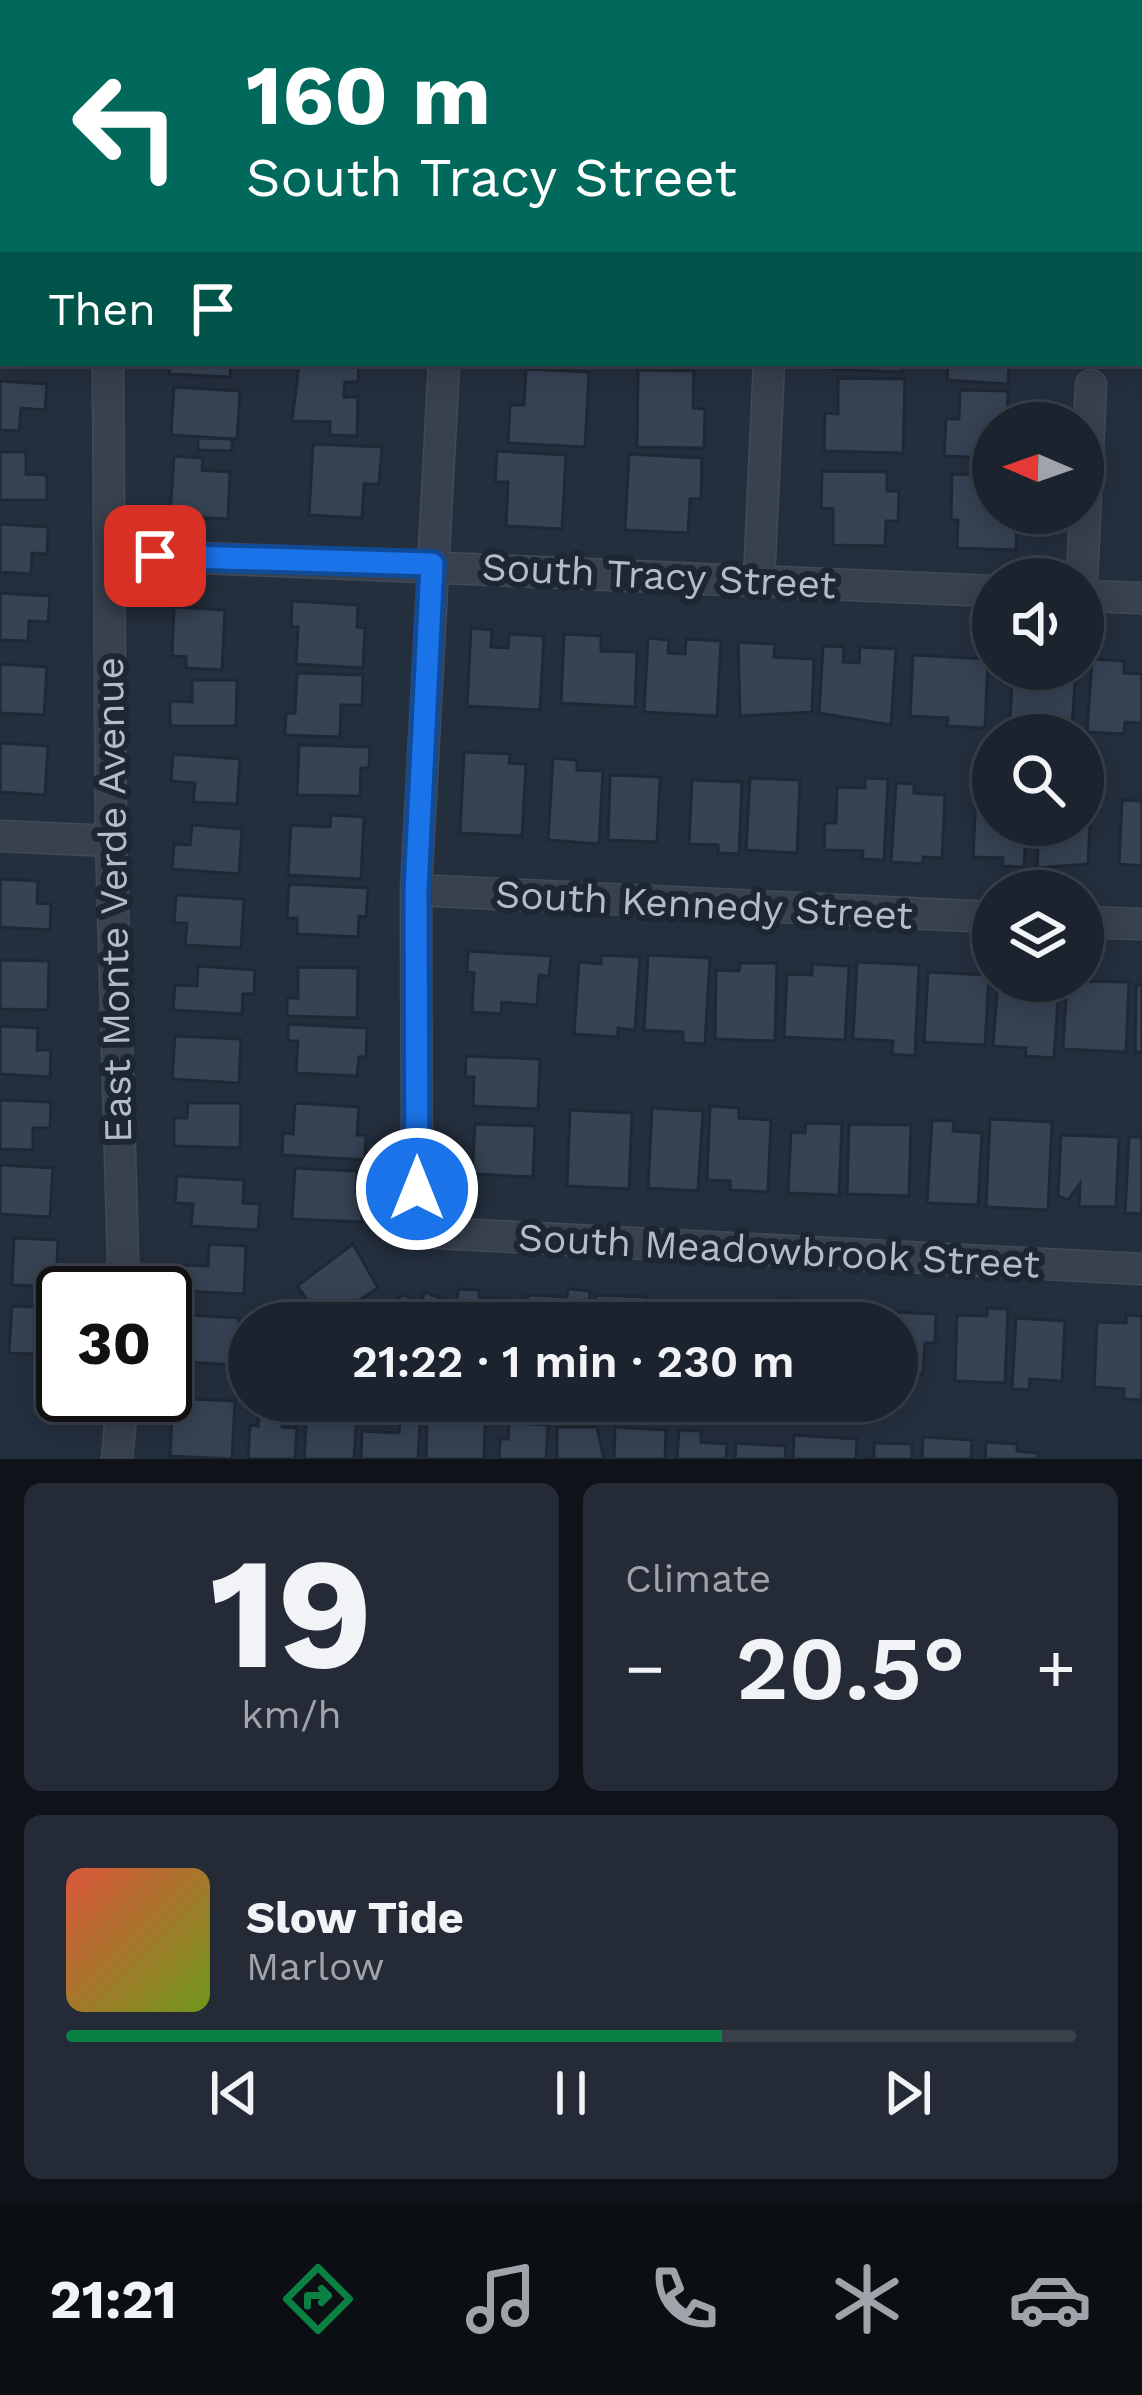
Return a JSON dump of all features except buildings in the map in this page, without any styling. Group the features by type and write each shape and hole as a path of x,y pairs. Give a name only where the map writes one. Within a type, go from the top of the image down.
{"street":[{"name":"East Monte Verde Avenue","path":"108,366 111,841 123,1266"},
{"path":"416,890 444,366"},
{"path":"759,579 769,366"},
{"path":"1083,558 1091,385"},
{"name":"South Tracy Street","path":"109,554 296,565 341,560 972,590"},
{"path":"1104,597 1142,598"},
{"path":"0,836 111,841"},
{"name":"South Kennedy Street","path":"416,890 972,916"},
{"name":"South Meadowbrook Street","path":"416,890 417,1232 1142,1269"},
{"path":"1104,923 1142,924"},
{"path":"118,1459 121,1422"}],"route":[{"path":"155,556 296,565 341,560 432,564 416,890 417,1189"}]}
